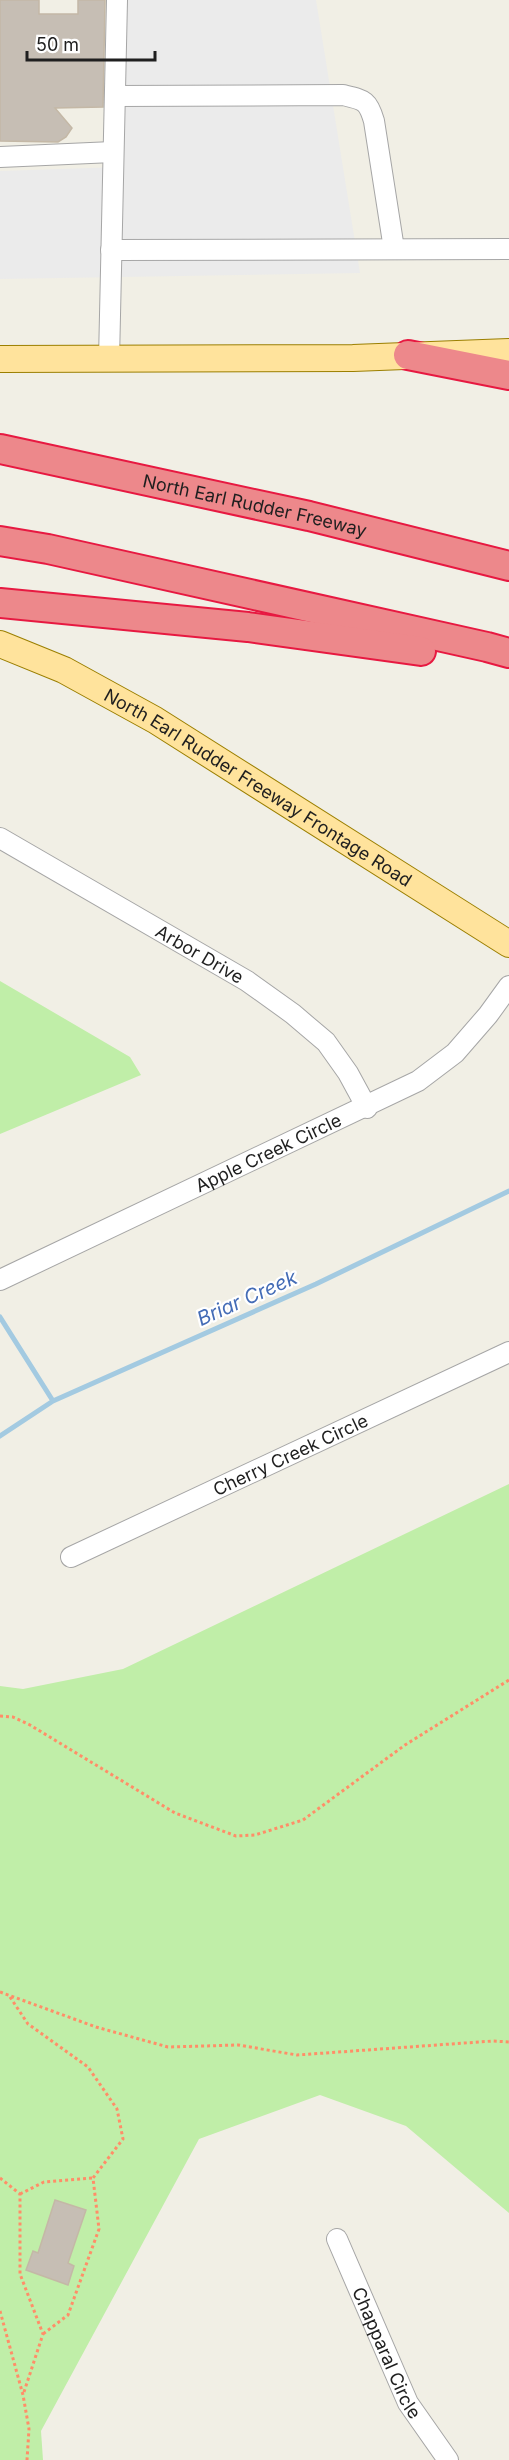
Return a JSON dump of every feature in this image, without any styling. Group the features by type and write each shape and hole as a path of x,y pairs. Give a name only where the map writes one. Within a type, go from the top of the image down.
{"highway":[{"path":"408,355 509,375"},
{"name":"North Earl Rudder Freeway","path":"0,449 309,516 509,566"},
{"path":"0,541 48,549 487,646 509,653"},
{"path":"0,603 248,627 393,645 509,668"}],"main road":[{"path":"0,359 108,360 509,352"},
{"name":"North Earl Rudder Freeway Frontage Road","path":"0,644 64,670 155,720 509,944"}],"street":[{"path":"108,360 117,0"},
{"path":"115,96 343,95 361,99 369,105 374,121 394,249"},
{"path":"0,157 113,152"},
{"path":"111,250 509,249"},
{"name":"Arbor Drive","path":"0,838 247,981 293,1014 326,1042 348,1073 367,1108"},
{"name":"Apple Creek Circle","path":"0,1280 367,1108 418,1081 455,1053 488,1015 509,986"},
{"name":"Cherry Creek Circle","path":"71,1557 509,1352"},
{"name":"Chapparal Circle","path":"337,2239 408,2403 448,2460"}],"path":[{"path":"0,1716 13,1717 30,1725 175,1812 236,1836 255,1835 303,1820 405,1745 509,1680"},
{"path":"0,1992 96,2027 168,2047 238,2045 297,2055 493,2041 509,2042"},
{"path":"9,1996 28,2024 88,2067 117,2109 123,2139 93,2178 99,2229 68,2315 43,2334 23,2395"},
{"path":"0,2178 20,2194"},
{"path":"20,2194 44,2182 93,2178"},
{"path":"20,2194 20,2274 43,2334"},
{"path":"0,2311 23,2395 29,2429 27,2460"}],"green space":[{"path":"0,981 130,1057 141,1075 0,1134"},
{"path":"509,1484 509,2213 406,2126 320,2095 199,2139 41,2431 43,2460 0,2460 0,1686 23,1689 123,1669"}],"shaded area":[{"path":"126,0 316,0 360,273 0,279 0,171 120,167"}],"building":[{"path":"0,0 39,0 39,14 78,14 78,0 105,0 103,107 55,108 72,128 66,137 58,142 0,141"},
{"path":"55,2200 86,2210 68,2263 74,2266 68,2285 26,2270 33,2251 38,2253"}],"waterway":[{"name":"Briar Creek","path":"0,1436 53,1401 316,1284 509,1191"},
{"path":"0,1317 53,1401"}]}
